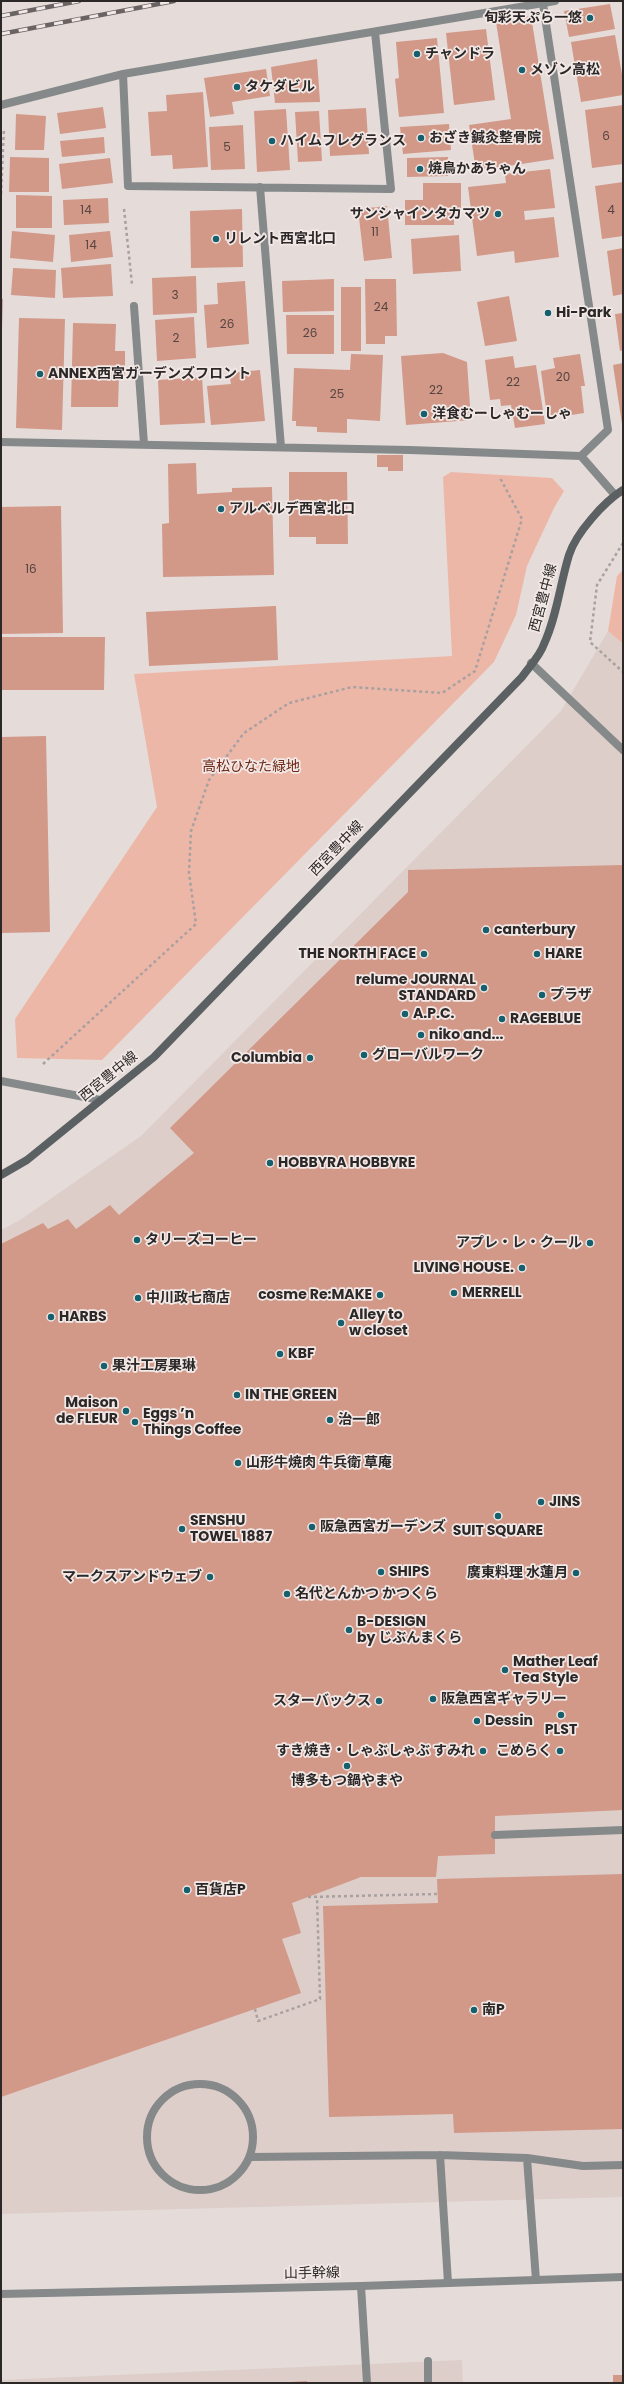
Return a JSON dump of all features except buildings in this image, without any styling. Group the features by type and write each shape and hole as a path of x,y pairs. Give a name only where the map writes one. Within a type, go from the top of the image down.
{"main road":[{"name":"西宮豊中線","path":"1,1175 26,1160 154,1057 522,677 544,645 555,612 569,553 602,506 623,490"}],"street":[{"path":"3,105 122,74 555,1"},
{"path":"1,442 281,447 581,456 608,430 543,4"},
{"path":"122,74 128,186 391,189 375,32"},
{"path":"260,187 281,447"},
{"path":"134,306 144,444"},
{"path":"581,456 615,495"},
{"path":"532,663 623,750"},
{"path":"1,1081 100,1100"},
{"path":"495,1835 623,1830"},
{"path":"193,2084 211,2085 228,2091 242,2104 251,2120 254,2138 250,2156 242,2170 230,2181 216,2188 200,2190 185,2188 170,2181 159,2170 153,2161 147,2141 149,2125 154,2110 164,2098 177,2089 193,2084"},
{"path":"250,2156 440,2155 528,2158 583,2166 623,2166"},
{"path":"440,2155 448,2283"},
{"path":"528,2158 536,2280"},
{"name":"山手幹線","path":"1,2294 361,2286 623,2277"},
{"path":"361,2286 367,2383"},
{"path":"428,2361 428,2383"}],"path":[{"path":"1,194 3,105"},
{"path":"128,186 123,196 134,306"},
{"path":"38,1068 52,1057 196,924 189,873 191,831 209,780 244,733 289,703 352,686 442,693 475,671 522,519 499,476 499,453"},
{"path":"623,543 597,585 590,642 623,672"},
{"path":"308,1897 437,1894"},
{"path":"255,2009 258,2021 320,1999 318,1897"}],"shaded area":[{"name":"阪急西宮ガーデンズ","path":"608,631 623,644 623,2197 1,2214 1,1230 20,1220 141,1136 561,711"},
{"path":"462,2360 463,2383 1,2383 1,2380"}],"green space":[{"name":"高松ひなた緑地","path":"451,472 552,478 564,491 554,508 527,566 516,615 494,662 102,1060 17,1058 15,1019 157,807 134,674 452,656 443,477"},
{"path":"623,570 623,644 608,631 617,576"}],"railway":[{"path":"1,16 79,1"},
{"path":"1,34 174,1"}],"place":[{"name":"旬彩天ぷら一悠","path":"590,18"},
{"name":"チャンドラ","path":"417,54"},
{"name":"メゾン高松","path":"522,70"},
{"name":"タケダビル","path":"237,87"},
{"name":"おざき鍼灸整骨院","path":"421,138"},
{"name":"ハイムフレグランス","path":"272,141"},
{"name":"焼鳥かあちゃん","path":"420,169"},
{"name":"サンシャインタカマツ","path":"498,214"},
{"name":"リレント西宮北口","path":"216,239"},
{"name":"Hi-Park","path":"548,313"},
{"name":"ANNEX西宮ガーデンズフロント","path":"40,374"},
{"name":"洋食むーしゃむーしゃ","path":"424,414"},
{"name":"アルベルデ西宮北口","path":"221,509"},
{"name":"canterbury","path":"486,930"},
{"name":"THE NORTH FACE","path":"424,954"},
{"name":"HARE","path":"537,954"},
{"name":"relume JOURNAL STANDARD","path":"484,988"},
{"name":"プラザ","path":"542,995"},
{"name":"A.P.C.","path":"405,1014"},
{"name":"RAGEBLUE","path":"502,1019"},
{"name":"niko and...","path":"421,1035"},
{"name":"グローバルワーク","path":"364,1055"},
{"name":"Columbia","path":"310,1058"},
{"name":"HOBBYRA HOBBYRE","path":"270,1163"},
{"name":"タリーズコーヒー","path":"137,1240"},
{"name":"アプレ・レ・クール","path":"590,1243"},
{"name":"LIVING HOUSE.","path":"522,1268"},
{"name":"MERRELL","path":"454,1293"},
{"name":"cosme Re:MAKE","path":"380,1295"},
{"name":"中川政七商店","path":"138,1298"},
{"name":"HARBS","path":"51,1317"},
{"name":"Alley to w closet","path":"341,1323"},
{"name":"KBF","path":"280,1354"},
{"name":"果汁工房果琳","path":"104,1366"},
{"name":"IN THE GREEN","path":"237,1395"},
{"name":"Maison de FLEUR","path":"126,1411"},
{"name":"治一郎","path":"330,1420"},
{"name":"Eggs ’n Things Coffee","path":"135,1422"},
{"name":"山形牛焼肉 牛兵衛 草庵","path":"238,1463"},
{"name":"JINS","path":"541,1502"},
{"name":"SUIT SQUARE","path":"498,1516"},
{"name":"阪急西宮ガーデンズ","path":"312,1527"},
{"name":"SENSHU TOWEL 1887","path":"182,1529"},
{"name":"SHIPS","path":"381,1572"},
{"name":"廣東料理 水蓮月","path":"576,1573"},
{"name":"マークスアンドウェブ","path":"210,1577"},
{"name":"名代とんかつ かつくら","path":"287,1594"},
{"name":"B-DESIGN by じぶんまくら","path":"349,1630"},
{"name":"Mather Leaf Tea Style","path":"505,1670"},
{"name":"阪急西宮ギャラリー","path":"433,1699"},
{"name":"スターバックス","path":"379,1701"},
{"name":"PLST","path":"561,1715"},
{"name":"Dessin","path":"477,1721"},
{"name":"すき焼き・しゃぶしゃぶ すみれ","path":"483,1751"},
{"name":"こめらく","path":"560,1751"},
{"name":"博多もつ鍋やまや","path":"347,1766"},
{"name":"百貨店P","path":"187,1890"},
{"name":"南P","path":"474,2010"}]}
